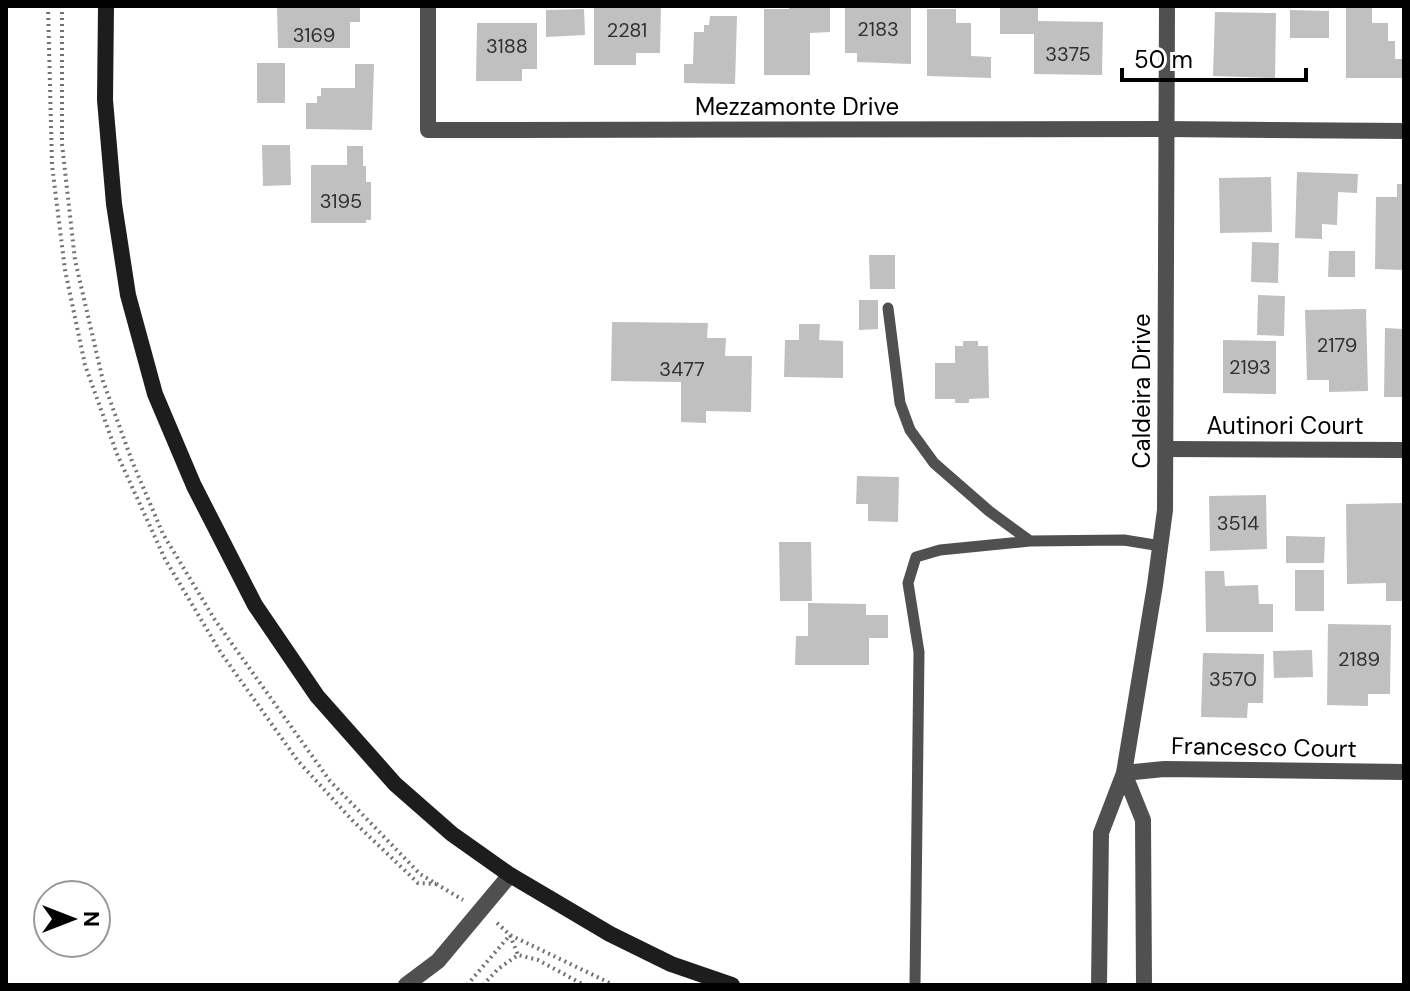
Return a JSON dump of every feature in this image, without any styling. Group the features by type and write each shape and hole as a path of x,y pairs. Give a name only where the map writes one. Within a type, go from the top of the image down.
{"main road":[{"path":"106,6 105,100 114,204 128,295 155,394 194,486 255,605 317,696 395,784 452,834 510,875 610,934 671,964 732,985"}],"street":[{"name":"Mezzamonte Drive","path":"428,6 428,130 1404,131"},
{"name":"Caldeira Drive","path":"1099,985 1101,833 1124,773 1165,510 1167,6"},
{"name":"Autinori Court","path":"1166,449 1404,450"},
{"name":"Francesco Court","path":"1124,773 1164,769 1404,772"},
{"path":"1124,773 1143,820 1144,985"},
{"path":"406,985 438,961 510,875"}],"lane":[{"path":"888,308 900,403 910,430 934,463 989,511 1030,541"},
{"path":"915,985 919,652 908,583 916,557 940,550 1030,541 1124,540 1161,546"}],"path":[{"path":"498,924 510,935 614,985"},
{"path":"510,935 518,955"},
{"path":"467,985 510,935"},
{"path":"483,985 518,955 538,960 584,985"}],"building":[{"path":"277,6 360,6 360,22 350,22 350,48 278,48"},
{"path":"594,6 661,6 660,53 636,53 636,65 594,65"},
{"path":"789,6 830,6 830,32 810,33 810,75 764,75 764,9 789,9"},
{"path":"845,6 911,6 911,64 857,62 857,53 845,53"},
{"path":"1000,6 1038,7 1038,21 1103,22 1102,75 1034,74 1034,34 1000,34"},
{"path":"1346,8 1372,8 1372,23 1388,23 1388,41 1395,41 1395,59 1404,59 1404,78 1346,78"},
{"path":"584,9 585,35 546,37 546,10"},
{"path":"927,9 956,9 956,23 971,23 971,56 991,57 991,78 927,76"},
{"path":"1290,10 1329,11 1329,38 1290,38"},
{"path":"1215,12 1276,13 1275,78 1213,76"},
{"path":"710,16 737,16 735,84 684,83 684,64 693,64 694,32 704,32 704,25 709,25"},
{"path":"477,23 537,23 537,69 522,69 522,81 476,81"},
{"path":"257,63 285,63 285,103 257,103"},
{"path":"355,64 374,64 372,130 306,129 306,103 317,103 321,88 355,88"},
{"path":"262,145 290,145 291,185 263,186"},
{"path":"347,146 363,146 366,182 371,182 371,220 366,220 366,223 311,223 311,165 347,165"},
{"path":"1297,172 1358,174 1357,193 1338,192 1337,225 1322,224 1322,239 1295,238"},
{"path":"1271,177 1272,232 1220,233 1219,178"},
{"path":"1397,184 1404,184 1404,270 1375,269 1376,197 1397,197"},
{"path":"1252,242 1279,243 1278,283 1251,282"},
{"path":"1329,251 1355,251 1355,277 1328,277"},
{"path":"869,255 895,255 895,289 870,289"},
{"path":"1258,295 1285,296 1284,336 1257,335"},
{"path":"859,300 878,300 878,329 859,330"},
{"path":"1366,309 1368,391 1329,392 1329,380 1307,380 1305,310"},
{"path":"612,322 708,323 707,338 726,338 725,356 752,356 751,412 706,411 706,423 681,422 681,382 611,381"},
{"path":"799,324 820,324 819,340 843,341 843,378 784,377 785,340 799,340"},
{"path":"1385,328 1404,329 1404,397 1384,397"},
{"path":"1223,340 1276,341 1276,394 1223,393"},
{"path":"963,341 978,341 978,346 988,346 989,398 969,399 969,403 935,399 935,363 955,363 955,346 963,346"},
{"path":"857,476 899,477 898,522 868,521 868,504 856,504"},
{"path":"1266,495 1267,549 1210,551 1209,496"},
{"path":"1404,503 1404,601 1386,601 1386,583 1347,584 1346,504"},
{"path":"1286,536 1325,537 1324,563 1286,563"},
{"path":"779,542 811,542 812,601 780,601"},
{"path":"1295,570 1324,570 1324,611 1295,611"},
{"path":"1205,571 1224,571 1225,586 1258,585 1259,604 1273,604 1273,632 1206,632"},
{"path":"808,603 866,604 866,615 888,615 888,638 869,638 869,665 795,665 796,636 808,636"},
{"path":"1328,624 1391,625 1390,694 1368,694 1368,706 1327,705"},
{"path":"1312,650 1313,677 1274,678 1273,651"},
{"path":"1203,653 1264,654 1263,703 1248,703 1247,718 1201,717"}]}
